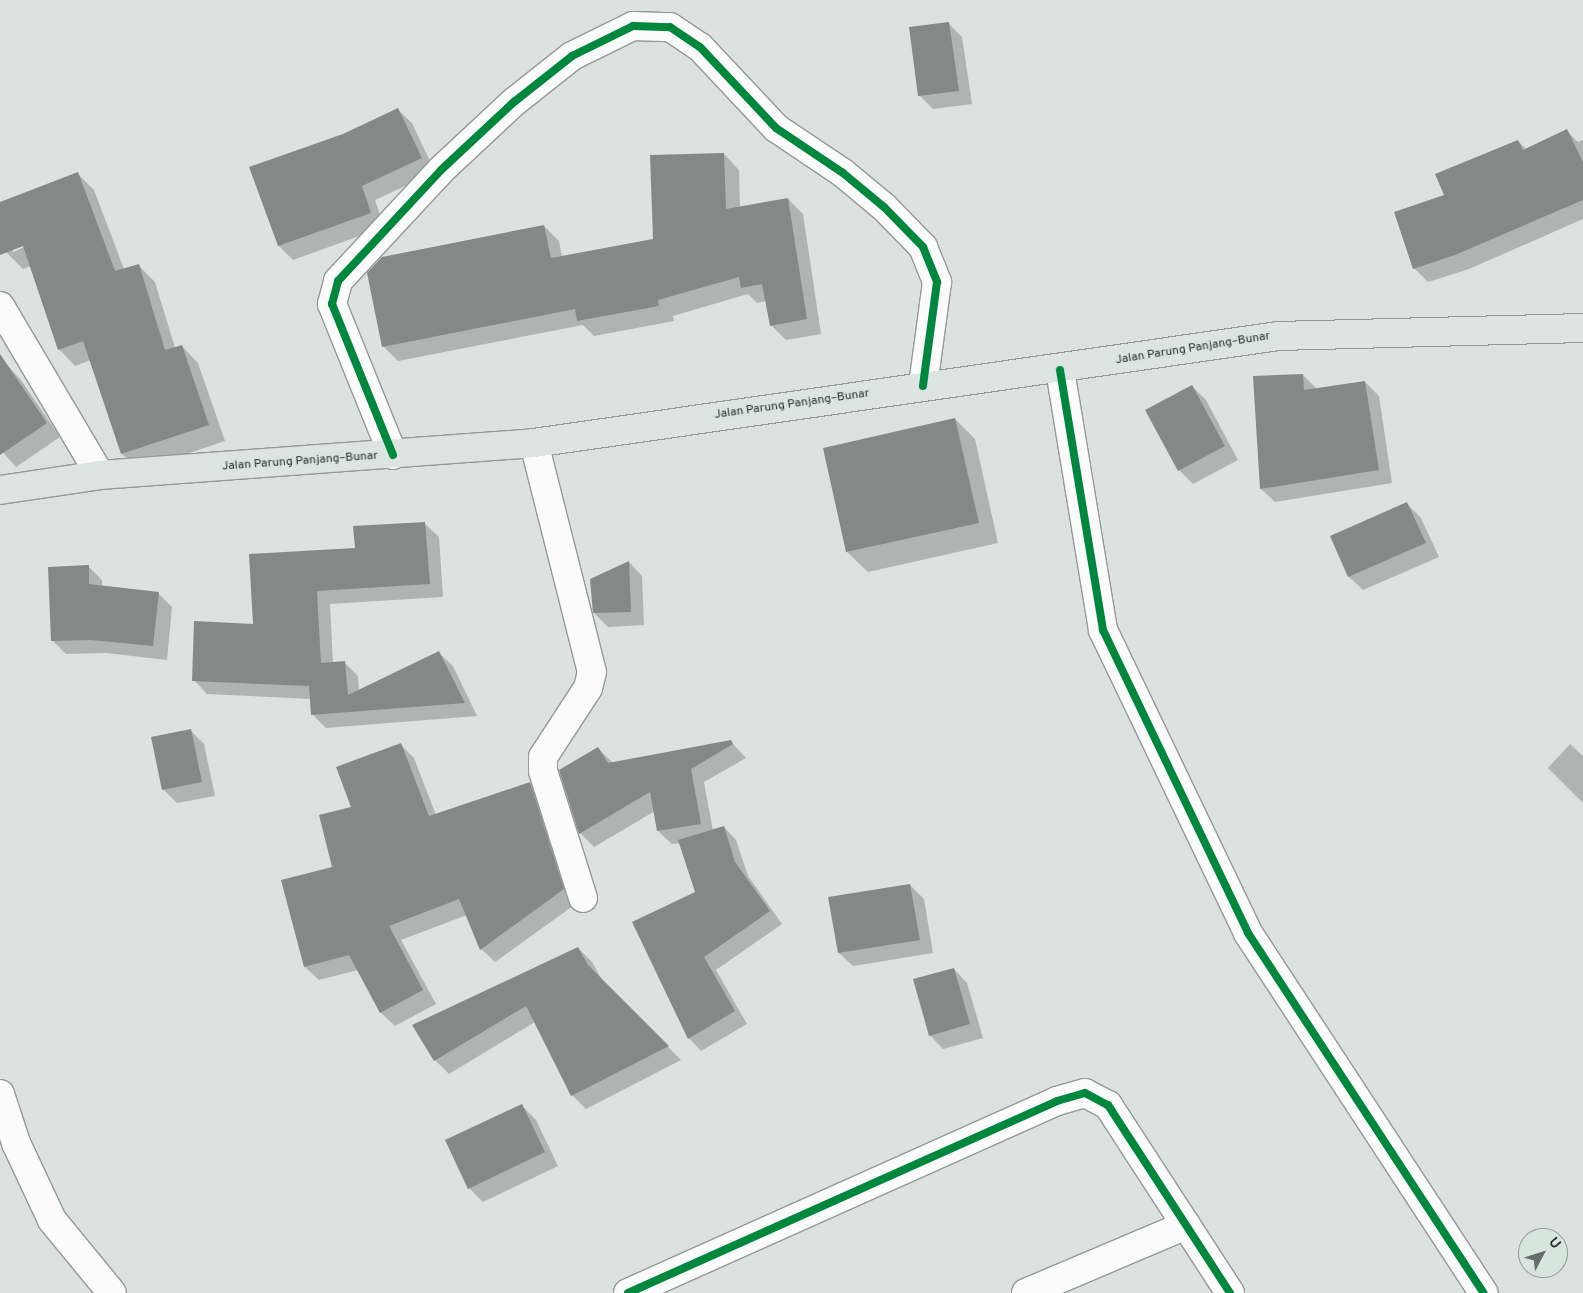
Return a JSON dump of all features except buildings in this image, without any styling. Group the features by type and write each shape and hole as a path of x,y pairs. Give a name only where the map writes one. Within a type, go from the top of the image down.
{"main road":[{"name":"Jalan Parung Panjang–Bunar","path":"0,490 100,475 393,455 534,443 923,386 1060,370 1278,336 1583,328"}],"street":[{"path":"393,455 332,304 338,281 441,170 514,102 572,56 633,26 670,27 700,47 776,128 843,173 884,207 924,247 937,282 923,386"},
{"path":"0,306 100,475"},
{"path":"1060,370 1103,630 1248,933 1484,1293"},
{"path":"534,443 592,672 588,688 542,757 543,771 583,898"},
{"path":"628,1293 1057,1101 1085,1093 1108,1105 1230,1293"},
{"path":"0,1094 16,1143 52,1220 112,1293"},
{"path":"1026,1293 1186,1225"}],"cycle path":[{"path":"393,455 332,304 338,281 441,170 514,102 572,56 633,26 670,27 700,47 776,128 843,173 884,207 923,247 937,282 923,386"},
{"path":"1060,370 1103,630 1248,933 1484,1293"},
{"path":"628,1293 1057,1101 1085,1093 1108,1105 1230,1293"}]}
